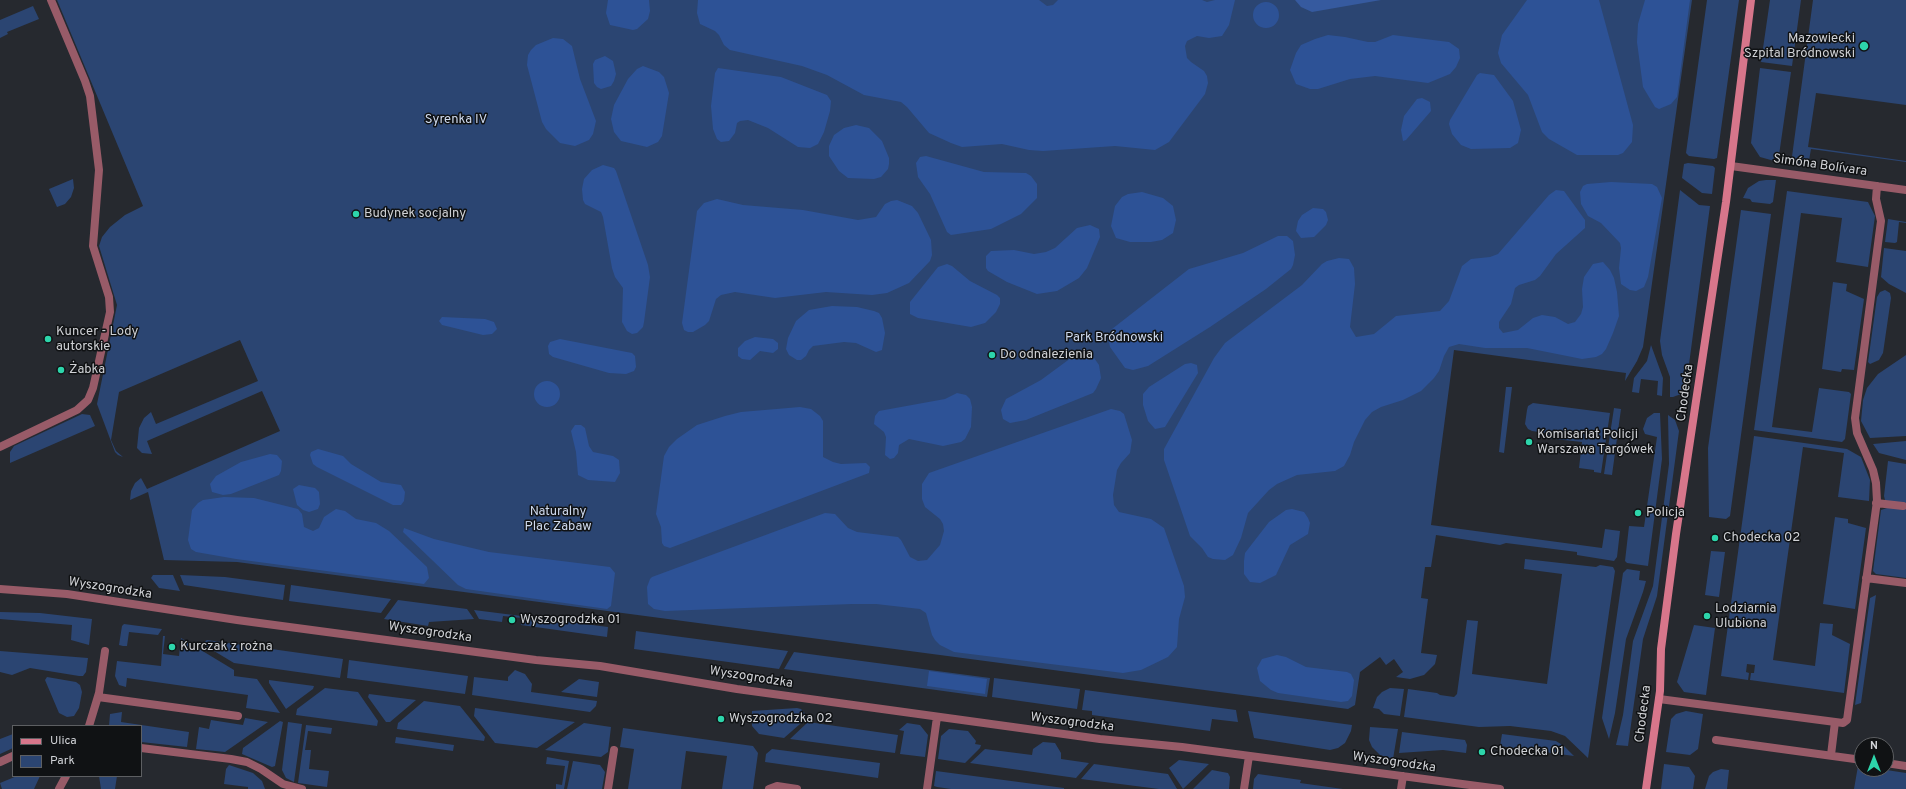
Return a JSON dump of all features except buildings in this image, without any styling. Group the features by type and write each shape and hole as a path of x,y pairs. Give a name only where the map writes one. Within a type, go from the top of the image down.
{"street":[{"path":"0,447 69,414 81,407 88,400 93,388 110,312 109,297 93,246 99,170 90,96 52,0"},
{"name":"Chodecka","path":"1646,789 1659,699 1661,648 1678,520 1732,166 1751,0"},
{"name":"Simóna Bolívara","path":"1732,166 1906,190"},
{"path":"1659,699 1843,723 1847,720 1877,488 1873,470 1857,433 1855,418 1881,220 1876,199 1877,186"},
{"path":"1876,503 1903,506"},
{"path":"1866,578 1906,583"},
{"name":"Wyszogrodzka","path":"0,590 75,595 245,621 529,659 600,666 738,689 1100,739 1249,756 1500,789"},
{"path":"90,725 98,697 105,652"},
{"path":"98,697 238,716"},
{"path":"927,789 937,716"},
{"path":"1831,755 1835,722"},
{"path":"1716,740 1854,759"},
{"path":"142,748 246,762 261,769 283,784 302,789"},
{"path":"608,789 614,750"},
{"path":"0,762 12,756"},
{"path":"1244,789 1249,756"},
{"path":"1894,764 1906,766"},
{"path":"1401,789 1403,776"},
{"path":"59,789 65,777"},
{"path":"769,789 777,786 797,789"}],"green space":[{"name":"Park Bródnowski","path":"57,0 1692,0 1643,347 1637,361 1625,381 1626,373 1454,350 1431,525 1602,548 1605,529 1620,531 1617,557 1614,561 1577,555 1577,552 1506,543 1500,545 1436,535 1431,567 1425,567 1421,598 1428,599 1421,653 1437,655 1435,664 1424,675 1410,679 1396,677 1403,672 1394,659 1386,665 1380,657 1360,672 1355,705 1348,709 237,562 164,560 148,492 130,500 131,491 135,483 141,478 147,489 280,431 262,391 147,441 152,454 142,453 137,448 139,428 144,418 151,412 156,424 258,381 240,340 119,392 111,440 116,451 123,457 115,452 97,404 117,305 99,246 102,237 110,227 125,215 143,206"},
{"path":"608,0 649,0 650,11 648,19 637,29 633,30 610,25 606,13"},
{"path":"698,0 1039,0 1047,6 1053,5 1058,0 1202,0 1207,2 1215,0 1235,0 1229,25 1222,36 1209,38 1197,36 1187,41 1185,46 1187,58 1204,71 1207,76 1208,83 1205,94 1169,142 1155,150 1115,146 1043,151 1029,150 1002,144 962,147 929,133 901,102 864,95 827,75 802,66 730,50 724,45 719,35 715,31 700,24 697,13"},
{"path":"1527,0 1599,0 1633,125 1632,142 1623,153 1618,155 1577,155 1549,139 1542,132 1528,95 1501,63 1498,53 1502,35"},
{"path":"1645,0 1690,0 1677,97 1671,104 1659,109 1655,107 1643,87 1637,42 1638,24"},
{"path":"1707,0 1739,0 1717,158 1714,159 1689,156 1686,153"},
{"path":"1770,0 1801,0 1792,66 1761,62"},
{"name":"Mazowiecki Szpital Bródnowski","path":"1813,0 1906,0 1906,105 1816,93 1808,147 1906,162 1811,149 1808,166 1791,164"},
{"path":"1266,2 1275,6 1279,15 1275,24 1266,28 1257,24 1253,15 1257,6"},
{"path":"33,6 39,19 7,32 8,34 0,38 0,20"},
{"path":"1328,35 1368,42 1375,42 1393,35 1449,42 1459,49 1460,58 1456,67 1450,74 1428,83 1375,76 1350,79 1318,89 1310,89 1296,84 1290,70 1296,53 1301,45"},
{"path":"553,38 563,39 572,46 580,79 596,121 593,134 589,140 575,146 560,143 546,129 542,122 527,65 528,55 531,50 536,45"},
{"path":"605,56 613,61 616,74 611,86 601,89 594,83 593,64 595,60"},
{"path":"643,66 659,72 664,77 669,93 662,136 658,142 647,147 621,141 614,132 611,119 614,105 628,79 637,69"},
{"path":"718,68 781,77 827,95 831,101 830,111 824,132 818,144 810,148 798,147 768,128 748,120 737,123 735,133 729,141 721,142 717,139 713,129 711,106 715,73"},
{"path":"1760,68 1791,72 1778,162 1760,157 1751,143"},
{"path":"1480,73 1494,75 1513,101 1521,130 1518,143 1510,148 1471,149 1461,145 1452,134 1449,124 1450,120 1477,75"},
{"path":"1422,98 1430,102 1431,111 1406,140 1403,141 1401,130 1404,116 1417,99"},
{"path":"856,125 869,128 882,141 889,158 889,164 888,169 881,177 874,179 848,178 839,171 829,156 829,146 834,135 844,128"},
{"path":"926,156 984,172 1026,173 1031,176 1037,184 1037,198 1021,214 991,229 951,235 947,232 930,194 918,177 916,163 920,157"},
{"path":"1688,163 1713,166 1715,168 1712,194 1702,193 1682,178 1684,164"},
{"path":"603,165 614,168 616,171 648,265 650,277 643,327 637,333 632,334 627,331 622,322 623,288 615,277 612,268 603,217 601,212 585,204 583,200 582,189 584,179 592,170"},
{"path":"73,179 74,188 71,197 65,204 57,207 49,189"},
{"path":"1776,180 1773,202 1770,204 1752,202 1750,199 1743,198 1748,188 1759,181"},
{"path":"1611,182 1652,184 1657,187 1662,198 1648,277 1644,287 1636,291 1630,290 1621,284 1619,268 1620,243 1601,223 1588,216 1581,204 1580,192 1583,186 1587,184"},
{"path":"1556,190 1564,191 1585,220 1585,228 1556,254 1540,276 1535,280 1519,285 1515,288 1511,304 1499,322 1499,328 1503,333 1518,330 1533,318 1542,315 1555,317 1568,324 1575,322 1581,314 1583,307 1582,289 1584,277 1593,264 1603,262 1610,270 1614,278 1619,316 1606,349 1602,354 1596,357 1582,359 1527,348 1485,348 1459,344 1449,347 1439,371 1421,391 1372,412 1365,420 1344,466 1335,471 1297,475 1277,484 1269,490 1248,513 1241,538 1233,555 1225,560 1208,557 1202,548 1190,536 1164,460 1164,449 1214,358 1225,343 1302,285 1322,264 1339,258 1349,259 1354,268 1355,284 1350,327 1356,337 1374,334 1396,316 1440,311 1449,301 1462,266 1471,259 1490,257 1498,254 1549,195"},
{"path":"1680,190 1699,205 1710,206 1686,387 1681,394 1670,397 1670,377 1662,355 1660,341"},
{"path":"1787,191 1868,202 1875,216 1868,267 1836,262 1842,218 1801,213 1772,427 1812,432 1819,388 1849,392 1851,394 1845,439 1842,442 1754,430"},
{"path":"1142,192 1163,198 1173,206 1176,220 1173,233 1162,240 1151,242 1130,242 1116,238 1111,226 1115,206 1122,197 1128,194"},
{"path":"717,199 743,205 803,210 858,220 876,217 885,204 897,200 912,206 918,213 931,240 932,255 930,261 909,283 887,293 872,295 826,292 775,298 735,292 721,295 716,299 709,321 693,332 688,332 684,330 682,323 697,211 704,203"},
{"path":"1313,208 1323,209 1326,212 1328,220 1326,225 1314,237 1301,238 1296,231 1298,221 1302,215"},
{"path":"1741,210 1771,214 1730,516 1726,519 1709,517 1708,448"},
{"path":"1888,219 1906,222 1899,222 1897,242 1895,243 1885,242"},
{"path":"1090,225 1099,229 1100,237 1087,268 1079,278 1057,291 1037,294 1007,282 988,271 986,268 986,256 991,251 1014,250 1034,254 1046,252 1055,248 1077,228"},
{"path":"1278,236 1287,236 1293,241 1295,255 1291,269 1266,289 1210,327 1148,366 1133,370 1125,368 1110,347 1108,337 1112,329 1189,269 1243,253"},
{"path":"1884,248 1906,251 1906,293 1889,284 1881,277"},
{"path":"947,264 952,266 970,281 1000,298 1000,304 996,312 985,323 971,327 918,318 910,314 910,302 938,267"},
{"path":"1833,282 1847,284 1846,291 1864,299 1854,370 1842,369 1841,372 1822,369"},
{"path":"1885,290 1890,293 1891,298 1883,353 1879,360 1870,364 1868,362 1877,297 1880,292"},
{"path":"832,306 857,307 879,313 882,318 885,333 882,350 876,352 856,343 844,342 813,346 801,360 797,360 789,355 786,349 788,338 796,321 809,310"},
{"path":"442,317 485,319 494,322 497,329 492,334 483,335 442,325 439,321"},
{"path":"755,337 773,339 778,343 778,349 773,353 760,351 750,360 742,359 738,356 738,348 745,341"},
{"path":"560,339 632,353 635,356 636,367 634,371 626,374 609,373 553,357 549,354 548,346 550,342"},
{"path":"1651,345 1663,378 1662,396 1657,395 1658,381 1641,379 1639,393 1632,392 1634,378 1647,361"},
{"path":"1075,355 1092,355 1099,365 1101,378 1093,393 1026,420 1010,423 1003,419 1001,410 1006,399 1041,380"},
{"path":"1906,355 1906,436 1870,438 1861,421 1863,400 1867,388 1878,374"},
{"path":"1191,363 1197,365 1198,373 1165,427 1155,429 1148,421 1143,405 1143,394 1149,387 1185,364"},
{"path":"547,381 556,385 560,394 556,403 547,407 538,403 534,394 538,385"},
{"path":"1506,387 1512,387 1504,453 1499,452"},
{"path":"957,393 966,395 970,399 972,407 971,427 965,439 961,442 943,446 909,439 899,445 898,453 894,458 890,459 885,455 886,437 884,432 874,424 875,416 879,411 945,399"},
{"path":"1533,403 1610,413 1601,473 1594,472 1594,470 1579,468 1582,442 1545,438 1546,433 1528,429 1525,424 1527,410 1528,406"},
{"path":"800,407 811,409 820,416 823,421 823,457 841,464 866,463 870,467 869,473 670,548 664,546 662,543 661,527 656,514 664,456 669,447 677,439 697,425 725,416 741,412"},
{"path":"1614,408 1621,409 1612,475 1604,474"},
{"path":"1111,409 1120,411 1124,414 1132,440 1130,453 1117,470 1113,495 1114,505 1119,512 1151,519 1164,528 1184,586 1185,597 1179,619 1177,647 1168,657 1141,670 1123,673 954,652 940,645 935,640 932,635 926,613 920,609 876,604 852,604 665,611 654,609 648,604 647,587 652,577 825,513 835,514 848,528 857,532 898,537 910,557 918,561 927,560 940,545 944,531 943,524 940,519 925,507 922,499 922,484 929,473"},
{"path":"1654,413 1660,413 1662,459 1648,566 1627,563 1625,561 1629,526 1644,527 1657,437 1645,434 1643,429 1647,418"},
{"path":"82,414 90,415 95,426 10,463 10,452 14,446"},
{"path":"1668,415 1675,420 1679,431 1657,596 1643,639 1628,746 1616,745 1623,715 1633,641 1653,586 1669,464"},
{"path":"575,425 581,425 585,428 589,446 593,452 613,456 619,460 620,473 615,482 588,480 578,475 576,452 571,431"},
{"path":"1754,436 1847,449 1861,457 1870,480 1869,501 1838,497 1844,453 1803,447 1773,660 1815,666 1820,623 1833,624 1832,635 1850,644 1844,693 1750,680 1751,673 1754,673 1755,665 1747,664 1746,672 1749,673 1748,680 1721,676"},
{"path":"1906,441 1906,460 1879,453 1873,444"},
{"path":"318,449 343,456 351,464 381,482 401,485 405,492 404,501 401,505 393,505 317,467 313,464 310,455 311,452"},
{"path":"270,454 277,455 282,461 279,475 231,494 223,495 212,492 210,484 216,476 241,462"},
{"path":"1888,461 1906,464 1906,578 1876,574 1873,571 1881,510 1887,508 1884,496"},
{"path":"299,485 315,488 319,492 320,504 318,509 309,512 303,510 297,505 293,489"},
{"path":"224,497 254,498 298,509 302,514 304,527 313,531 319,528 324,517 336,509 345,511 356,519 376,523 389,531 427,567 429,578 424,584 236,559 196,552 191,549 188,540 192,510 203,500"},
{"path":"1292,509 1304,512 1308,518 1310,523 1308,534 1290,545 1276,575 1260,583 1250,582 1244,574 1245,553 1269,522 1286,510"},
{"path":"1835,517 1848,519 1848,523 1866,528 1855,609 1823,604"},
{"path":"404,528 434,539 489,552 610,567 615,573 611,606 607,609 466,589 458,585 403,532"},
{"path":"1711,551 1725,552 1719,597 1705,595"},
{"path":"1525,559 1596,567 1600,565 1613,567 1615,571 1588,758 1565,736 1551,731 1510,726 1479,727 1404,717 1408,689 1454,697 1457,694 1467,620 1478,621 1472,674 1547,684 1562,574 1524,569"},
{"path":"1627,569 1640,571 1639,580 1646,581 1626,639 1615,713 1609,739 1602,718 1623,573"},
{"path":"153,575 173,575 180,591 159,588 151,578"},
{"path":"180,575 225,577 285,585 283,600 184,585"},
{"path":"291,585 391,599 381,613 289,601"},
{"path":"1876,595 1861,703 1855,705 1870,598"},
{"path":"398,600 467,609 474,619 429,622 428,626 384,619"},
{"path":"474,610 608,627 607,637 521,625 522,618 503,616 502,622 479,619"},
{"path":"0,612 40,613 92,619 89,645 71,640 72,625 0,619"},
{"path":"124,624 162,629 158,635 129,632 127,646 123,646 119,645 122,626"},
{"path":"1694,625 1715,628 1706,695 1684,692 1677,682"},
{"path":"636,631 788,651 779,669 634,649"},
{"path":"163,636 165,636 163,654 179,656 181,638 234,670 234,676 257,679 280,713 246,708 248,695 127,678 126,687 119,685 115,676 117,661 161,666"},
{"path":"207,640 343,659 340,678 234,663 204,645 204,642"},
{"path":"0,651 88,658 86,672 83,676 79,676 30,668 12,675 0,672"},
{"path":"794,652 990,678 987,697 784,669"},
{"path":"1277,655 1286,657 1306,667 1347,672 1351,674 1354,680 1352,696 1348,701 1341,702 1278,693 1271,690 1260,681 1257,668 1262,659"},
{"path":"349,660 468,676 465,694 347,678"},
{"path":"515,670 525,674 532,684 531,692 597,701 596,706 590,712 472,695 474,677 508,681 508,677"},
{"path":"929,671 987,679 985,694 927,686"},
{"path":"47,677 76,682 80,685 82,692 79,708 74,716 67,717 59,713 45,680"},
{"path":"994,678 1080,689 1077,709 992,697"},
{"path":"579,679 599,682 597,697 561,692"},
{"path":"269,680 314,686 313,689 286,709 269,683"},
{"path":"325,688 358,692 378,721 377,726 296,715 297,709"},
{"path":"1390,688 1404,689 1400,716 1384,714 1379,709 1373,708 1377,697 1382,692"},
{"path":"1085,690 1236,710 1238,722 1212,719 1210,731 1092,715 1092,711 1082,710"},
{"path":"369,694 416,700 390,722 386,722 368,697"},
{"path":"424,701 460,706 485,737 484,741 397,729 398,723"},
{"path":"475,708 575,722 537,748 495,743 474,716"},
{"path":"801,709 808,717 784,738 759,734 752,726 752,711"},
{"path":"1248,711 1352,725 1351,731 1345,743 1338,748 1330,750 1254,738"},
{"path":"1686,711 1703,714 1698,749 1690,755 1666,752 1671,719 1676,714"},
{"path":"122,712 121,722 141,725 109,725 110,714"},
{"path":"245,718 268,722 225,752 196,749 199,727 209,729 211,720 243,725"},
{"path":"280,721 283,722 275,766 272,767 242,754 243,748"},
{"path":"288,722 302,724 294,782 286,778 282,770"},
{"path":"808,722 898,735 895,753 790,739"},
{"path":"584,723 611,727 608,752 601,757 545,750"},
{"path":"907,723 920,725 928,735 925,757 900,754 904,731 899,730"},
{"path":"142,725 189,732 187,747 142,742"},
{"path":"306,725 332,728 331,734 308,731 305,750 311,750 309,769 329,771 327,787 298,783"},
{"path":"1370,727 1398,729 1393,759 1380,755 1372,747 1369,740"},
{"path":"623,728 753,746 758,753 753,789 722,789 727,756 686,751 681,789 628,789 634,749 620,747"},
{"path":"949,729 968,731 976,741 975,744 981,745 980,748 965,763 938,759 941,736"},
{"path":"1402,732 1465,740 1467,745 1466,753 1443,750 1399,753"},
{"path":"12,734 12,748 0,754 0,739"},
{"path":"1502,734 1556,741 1564,746 1574,756 1500,746"},
{"path":"396,737 454,745 453,751 395,743"},
{"path":"1043,742 1055,743 1061,753 1061,759 1089,763 1076,778 970,763 985,749 1032,755 1033,749"},
{"path":"772,749 880,763 878,778 765,762 766,754"},
{"path":"547,757 569,761 564,789 556,789 556,784 562,785 565,766 546,764"},
{"path":"1179,760 1209,764 1183,789 1169,768"},
{"path":"573,761 600,765 605,772 602,789 567,789"},
{"path":"1094,764 1168,774 1177,789 1159,789 1081,779"},
{"path":"1664,764 1689,767 1695,776 1693,789 1661,789"},
{"path":"229,765 253,773 262,781 265,789 248,789 248,787 224,784 226,769"},
{"path":"1721,769 1729,770 1727,789 1705,789 1709,776 1713,772"},
{"path":"1212,770 1228,773 1230,777 1229,789 1193,789"},
{"path":"936,771 1064,789 951,789 934,786"},
{"path":"1894,771 1906,773 1906,789 1854,789 1856,777 1894,777"},
{"path":"1258,774 1301,780 1300,783 1343,789 1253,789 1254,779"},
{"path":"15,777 40,777 34,789 2,789 0,783"},
{"path":"99,777 117,777 115,789 101,789"}],"shaded area":[{"path":"1295,0 1381,0 1312,12 1301,7"}],"place":[{"name":"Mazowiecki Szpital Bródnowski","path":"1864,46"},
{"name":"Budynek socjalny","path":"356,214"},
{"name":"Kuncer - Lody autorskie","path":"48,339"},
{"name":"Do odnalezienia","path":"992,355"},
{"name":"Żabka","path":"61,370"},
{"name":"Komisariat Policji Warszawa Targówek","path":"1529,442"},
{"name":"Policja","path":"1638,513"},
{"name":"Chodecka 02","path":"1715,538"},
{"name":"Lodziarnia Ulubiona","path":"1707,616"},
{"name":"Wyszogrodzka 01","path":"512,620"},
{"name":"Kurczak z rożna","path":"172,647"},
{"name":"Wyszogrodzka 02","path":"721,719"},
{"name":"Chodecka 01","path":"1482,752"}],"park label":[{"name":"Syrenka IV","path":"456,120"},
{"name":"Naturalny Plac Zabaw","path":"558,520"}]}
